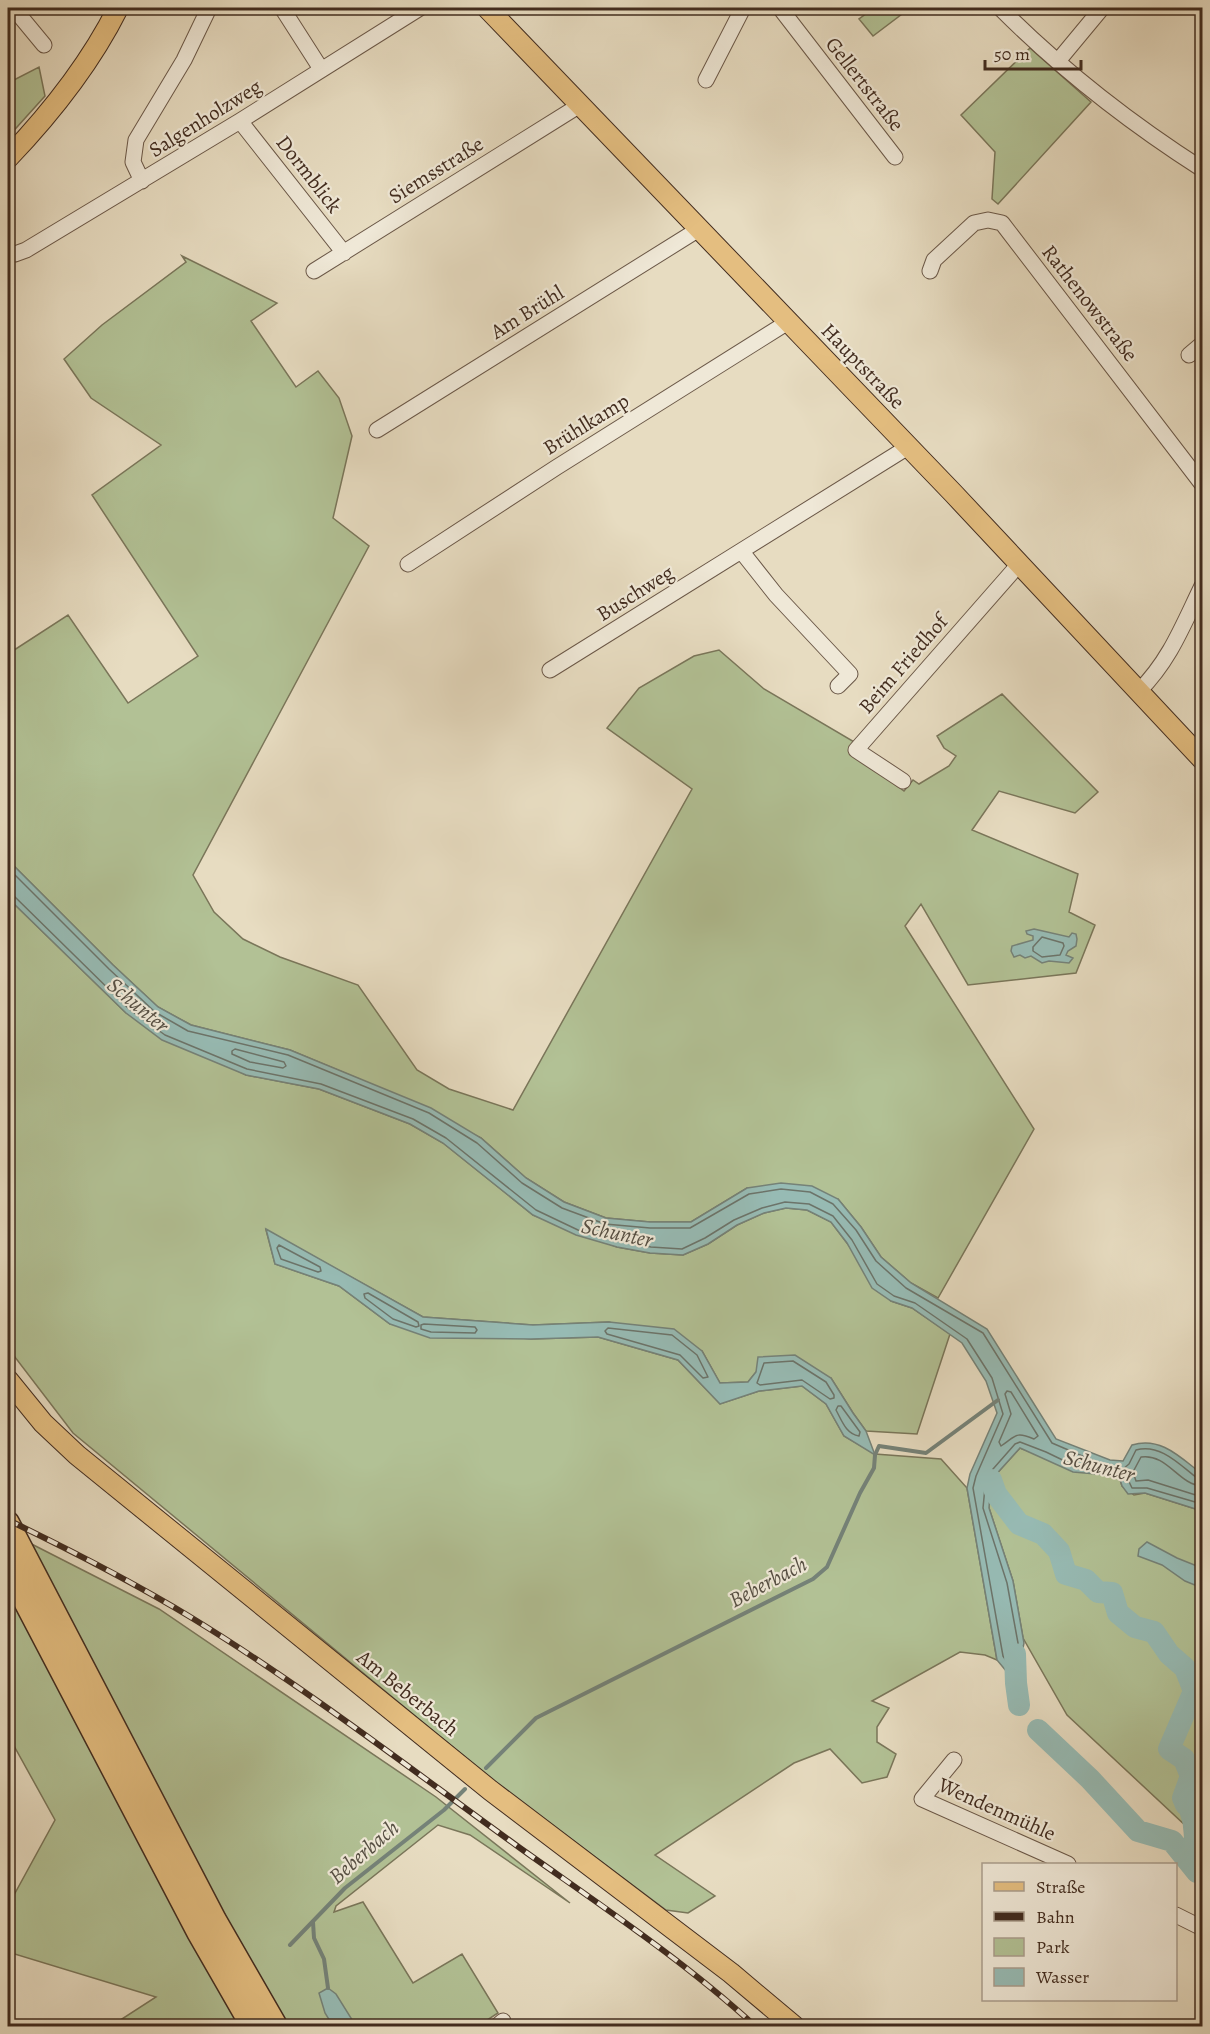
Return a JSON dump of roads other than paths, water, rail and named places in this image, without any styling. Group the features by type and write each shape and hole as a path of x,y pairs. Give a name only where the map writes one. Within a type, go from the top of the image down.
{"highway":[{"path":"8,1523 18,1567 198,1932 252,2026"},
{"path":"18,1567 276,2026"}],"main road":[{"path":"8,158 70,87 118,8"},
{"name":"Hauptstraße","path":"487,8 1020,563 1203,759"},
{"name":"Am Beberbach","path":"8,1380 43,1423 76,1455 490,1790 731,1973 794,2026"}],"street":[{"path":"15,8 44,45"},
{"path":"142,181 133,162 136,140 184,60 209,8"},
{"path":"282,8 321,69"},
{"name":"Salgenholzweg","path":"8,253 15,254 26,250 240,121 420,8"},
{"path":"706,80 743,8"},
{"name":"Gellertstraße","path":"780,8 895,157"},
{"path":"1000,8 1120,113 1203,169"},
{"path":"1058,61 1102,8"},
{"name":"Siemsstraße","path":"314,271 580,105"},
{"name":"Dormblick","path":"240,121 344,253"},
{"name":"Rathenowstraße","path":"930,271 934,260 974,223 988,220 1002,223 1203,484"},
{"name":"Am Brühl","path":"377,430 699,229"},
{"name":"Brühlkamp","path":"408,564 556,467 788,322"},
{"path":"1189,355 1203,345"},
{"name":"Buschweg","path":"550,670 908,447"},
{"path":"742,552 776,595 850,674 838,686"},
{"name":"Beim Friedhof","path":"903,781 856,750 1020,563"},
{"path":"1139,691 1156,674 1167,658 1203,586"},
{"name":"Wendenmühle","path":"954,1760 921,1799 1066,1863"},
{"path":"1177,1916 1203,1928"}],"water":[{"name":"Schunter","path":"8,860 158,1007 191,1025 290,1050 431,1108 481,1138 526,1178 564,1202 606,1218 650,1222 691,1222 747,1188 781,1183 812,1186 838,1199 861,1227 881,1257 911,1283 987,1329 1056,1439 1110,1460 1123,1461 1132,1445 1142,1443 1152,1443 1170,1450 1202,1474 1202,1511 1145,1493 1128,1494 1119,1476 1073,1472 1020,1448 991,1480 989,1508 1013,1581 1024,1643 1016,1683 997,1660 967,1488 970,1474 997,1413 986,1381 962,1343 912,1308 891,1301 872,1288 847,1243 831,1222 807,1210 786,1208 764,1213 737,1225 708,1244 683,1255 650,1253 617,1247 576,1235 533,1215 443,1143 410,1124 319,1089 246,1075 162,1040 126,1013 8,898"},
{"path":"1034,929 1069,937 1072,933 1076,934 1076,946 1066,955 1073,958 1069,963 1049,961 1042,963 1031,956 1014,957 1011,951 1012,946 1033,940 1033,936 1027,934 1026,931"},
{"path":"266,1229 423,1317 533,1325 609,1322 674,1329 702,1351 720,1383 748,1382 756,1372 758,1357 795,1355 831,1378 866,1431 875,1455 844,1436 826,1404 802,1386 759,1391 720,1404 678,1360 598,1337 430,1338 390,1324 339,1286 275,1264"},
{"path":"1147,1542 1202,1568 1202,1588 1185,1581 1162,1565 1138,1556 1139,1549"},
{"path":"328,1988 336,1994 356,2026 333,2026 325,2013 319,1993"}],"waterway":[{"name":"Beberbach","path":"486,1768 536,1718 813,1579 827,1567 860,1493 874,1468 875,1455 879,1446 926,1453 998,1400"},
{"path":"991,1480 996,1494 1019,1524 1043,1534 1059,1551 1066,1574 1086,1580 1098,1592 1112,1593 1118,1613 1135,1627 1154,1632 1169,1654 1185,1668 1194,1691 1169,1749 1184,1759 1191,1776 1183,1798 1186,1805 1193,1809 1202,1808"},
{"path":"1015,1654 1019,1705"},
{"path":"1038,1730 1090,1779 1138,1831 1172,1841 1197,1872 1202,1872"},
{"name":"Beberbach","path":"290,1945 345,1888 444,1810 465,1789"},
{"path":"1189,1807 1194,1822 1196,1851 1202,1865"},
{"path":"313,1922 314,1938 324,1959 328,1988"}],"railway":[{"path":"8,1520 147,1592 276,1672 641,1934 699,1978 755,2026"}]}
